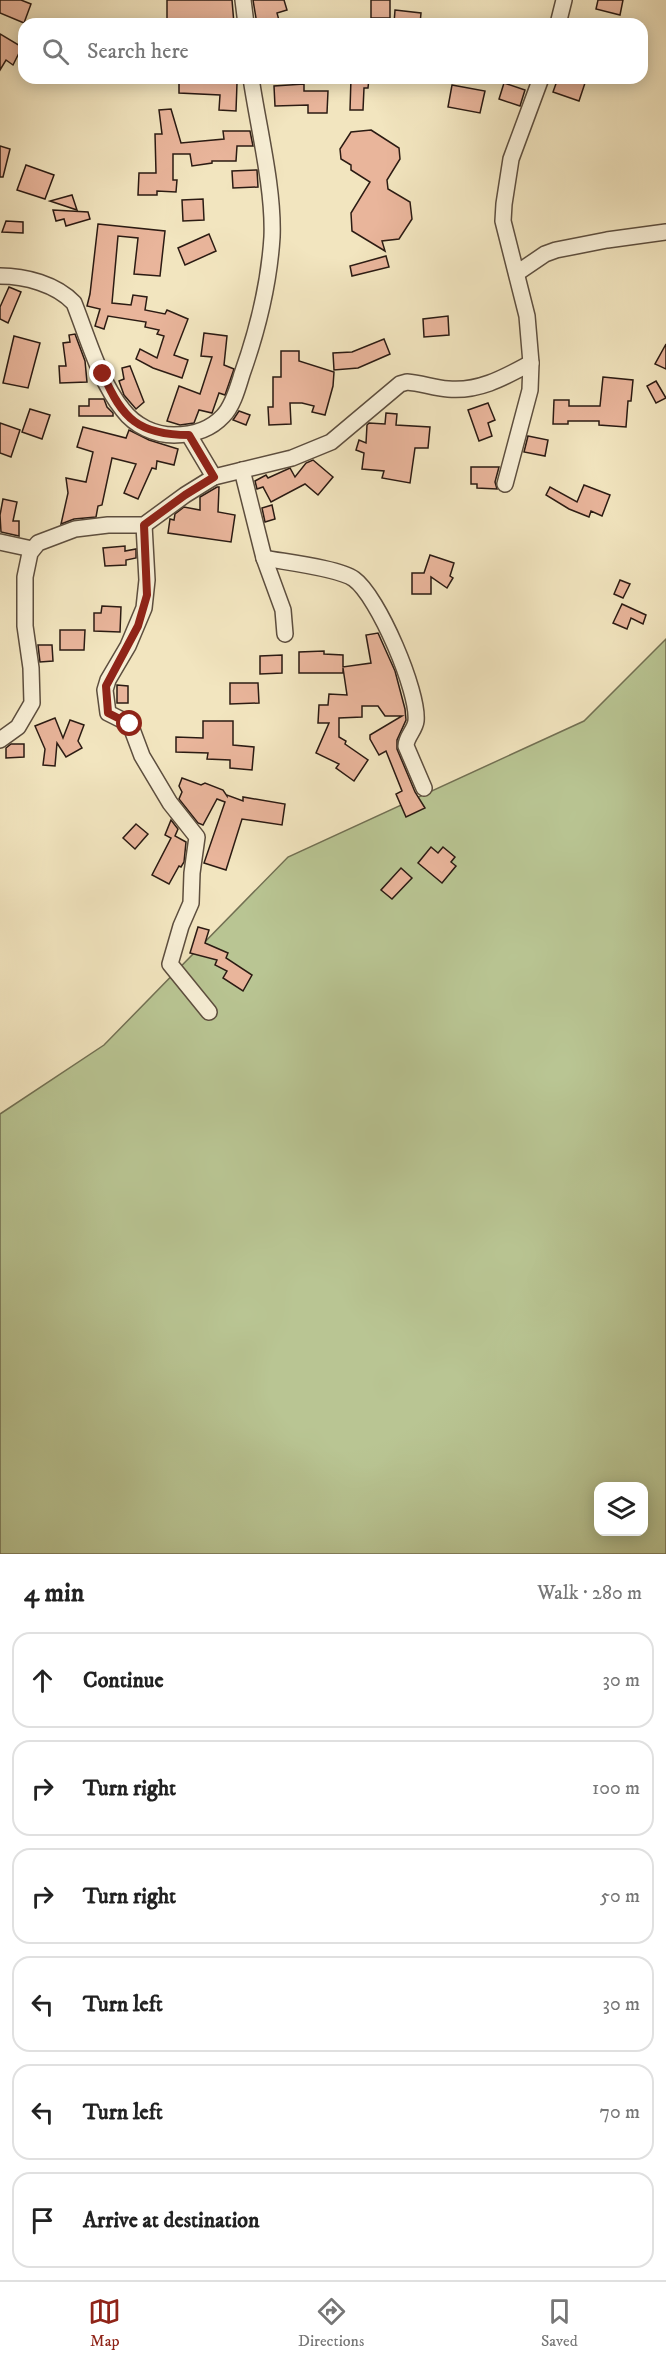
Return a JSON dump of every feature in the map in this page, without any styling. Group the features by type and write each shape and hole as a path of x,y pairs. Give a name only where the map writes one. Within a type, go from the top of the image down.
{"street":[{"path":"243,0 245,18"},
{"path":"560,18 564,0"},
{"path":"0,276 32,280 66,294 74,303 112,395 124,412 148,431 168,435 189,435 208,428 225,414 238,387 263,306 272,234 253,84"},
{"path":"505,484 530,390 531,363 527,316 504,221 505,195 512,159 539,84"},
{"path":"517,273 545,254 556,250 666,232"},
{"path":"0,740 18,727 32,703 31,668 25,626 25,577 28,558 38,543 75,529 108,525 144,525 214,477 292,458 331,442 400,384 407,382 450,389 475,389 531,363"},
{"path":"189,435 214,477"},
{"path":"242,470 264,558 283,610 285,634"},
{"path":"144,525 147,595 133,636 106,686 107,710 110,715 130,724 142,756 170,803 197,837 191,903 170,964 209,1012"},
{"path":"0,542 32,549"},
{"path":"264,558 338,572 354,579 362,587 378,612 410,684 416,723 406,747 423,788"}],"green space":[{"path":"666,639 666,1554 0,1554 0,1114 104,1045 288,857 584,721"}],"building":[{"path":"0,0 21,0 31,4 26,18 18,18 18,20 0,13"},
{"path":"167,0 232,0 234,18 167,18"},
{"path":"253,0 284,0 287,10 277,13 278,18 256,18"},
{"path":"371,0 390,0 390,18 371,18"},
{"path":"598,0 623,0 620,15 596,9"},
{"path":"395,10 421,13 421,18 394,18"},
{"path":"0,34 18,45 18,55 13,65 6,60 0,70"},
{"path":"179,84 237,84 236,111 219,110 220,95 179,93"},
{"path":"304,84 304,91 328,91 327,113 308,113 308,105 275,106 274,86"},
{"path":"351,84 368,84 368,88 364,88 363,110 350,110"},
{"path":"504,84 525,90 520,106 499,99"},
{"path":"556,84 585,84 579,101 553,92"},
{"path":"452,85 485,91 480,113 448,107"},
{"path":"171,109 181,143 224,139 223,131 250,131 253,146 237,146 236,161 212,161 212,163 192,166 190,154 173,154 173,180 177,180 176,192 157,191 157,195 138,195 139,173 156,173 155,134 162,134 159,110"},
{"path":"371,130 399,148 400,159 387,180 388,189 410,202 412,219 399,239 382,241 385,251 352,231 351,213 370,182 351,170 351,165 341,159 340,149 351,132"},
{"path":"0,146 10,149 3,177 0,177"},
{"path":"26,165 54,175 45,199 17,190"},
{"path":"257,170 258,187 233,188 232,171"},
{"path":"72,195 77,210 50,201"},
{"path":"203,199 204,220 183,221 182,200"},
{"path":"53,210 88,212 90,219 66,226 64,219 56,221"},
{"path":"6,221 23,222 23,233 2,232"},
{"path":"98,224 165,231 160,276 134,274 138,238 118,236 112,303 131,305 133,295 147,297 145,310 165,314 167,310 188,319 174,355 188,360 182,378 153,368 136,359 140,349 157,358 164,336 157,334 159,330 145,327 146,322 108,316 104,329 95,326 100,309 87,306"},
{"path":"209,234 216,251 185,265 178,248"},
{"path":"386,256 389,267 352,276 350,266"},
{"path":"9,287 21,292 8,323 0,319 0,307"},
{"path":"448,316 449,335 424,337 423,319"},
{"path":"204,333 227,336 224,365 234,369 225,395 219,393 212,413 199,410 194,423 180,425 167,421 179,386 200,394 212,357 201,356"},
{"path":"75,334 85,361 87,382 60,383 59,366 66,366 63,343 70,342 69,335"},
{"path":"14,336 40,343 28,388 3,383"},
{"path":"384,339 390,354 358,368 334,370 333,353 352,352"},
{"path":"666,344 666,369 655,364"},
{"path":"281,351 299,351 299,361 334,372 333,386 325,415 312,412 314,406 290,403 291,424 269,425 268,407 273,407 273,377 281,377"},
{"path":"130,366 144,402 136,409 124,395 119,381 124,379 122,368"},
{"path":"603,377 633,380 631,401 628,401 626,427 599,425 599,421 568,421 568,424 553,424 554,400 569,400 569,406 600,406"},
{"path":"656,381 666,398 656,403 647,386"},
{"path":"89,399 104,399 113,416 79,416 79,406 89,406"},
{"path":"488,403 495,420 488,423 492,436 479,441 468,410"},
{"path":"30,409 50,415 42,439 22,432"},
{"path":"239,411 250,415 246,425 233,420"},
{"path":"386,413 397,414 396,425 430,427 428,448 415,448 410,483 382,478 384,471 362,469 364,453 356,450 359,440 366,443 369,423 385,424"},
{"path":"0,423 20,430 11,457 0,453"},
{"path":"83,427 126,438 129,430 149,440 178,449 174,465 157,461 156,469 152,468 138,499 124,493 136,464 112,458 102,505 98,506 96,517 74,519 61,524 68,493 66,478 86,482 93,452 77,447"},
{"path":"528,436 548,440 545,456 524,452"},
{"path":"313,460 333,477 318,495 305,484 271,502 263,487 257,489 255,481 266,475 268,478 290,468 295,477 306,463"},
{"path":"471,467 499,467 495,482 497,489 477,488 477,484 471,484"},
{"path":"584,485 610,495 602,516 591,511 589,517 569,509 546,495 550,487 577,502"},
{"path":"219,487 218,512 235,515 231,542 168,533 170,519 174,520 175,514 184,507 200,510 200,497"},
{"path":"3,499 17,502 13,521 19,521 19,536 1,532 0,515"},
{"path":"272,505 275,519 265,522 262,508"},
{"path":"125,546 125,551 136,549 136,558 126,560 126,565 105,566 103,548"},
{"path":"430,555 454,563 450,576 453,578 447,588 431,577 431,594 412,594 412,573 424,573"},
{"path":"620,580 630,584 623,598 614,594"},
{"path":"622,604 646,615 643,624 631,618 627,629 613,623"},
{"path":"102,606 121,607 120,632 94,631 94,613 101,613"},
{"path":"60,630 85,630 84,650 60,650"},
{"path":"378,633 395,671 405,709 406,720 397,740 397,749 415,792 425,808 406,817 396,794 402,791 386,751 379,755 370,739 370,735 402,716 385,716 378,706 362,706 362,717 339,718 339,737 368,760 354,781 336,768 339,764 316,753 329,723 318,723 319,705 328,705 329,694 347,695 343,668 343,673 299,673 299,652 324,651 324,654 343,655 343,667 371,663 366,635"},
{"path":"38,645 52,645 53,661 40,662"},
{"path":"282,655 282,673 260,674 260,656"},
{"path":"230,683 258,683 259,703 230,704"},
{"path":"117,685 128,686 128,703 117,703"},
{"path":"55,718 63,738 70,720 84,725 78,741 82,748 66,757 57,743 55,766 43,765 45,749 35,726"},
{"path":"203,721 233,721 233,745 254,747 252,770 230,768 230,760 207,759 208,753 176,752 176,737 203,738"},
{"path":"11,744 24,744 24,757 6,758 6,748"},
{"path":"182,778 201,785 205,783 223,790 227,796 243,801 243,797 285,804 282,825 242,819 226,870 204,863 225,802 217,799 203,825 198,823 179,799 182,792 179,786"},
{"path":"171,820 178,829 175,836 186,842 184,862 181,867 179,866 169,884 152,875 171,838 165,835"},
{"path":"136,824 148,834 135,849 123,838"},
{"path":"431,847 438,853 443,847 455,857 451,862 456,866 442,883 418,863"},
{"path":"401,868 412,878 392,899 381,890"},
{"path":"198,927 209,930 205,943 228,953 226,958 252,975 243,991 223,978 227,971 215,965 217,960 190,953"}],"route":[{"path":"103,374 112,395 124,412 148,431 168,435 189,435 214,477 144,525 147,595 144,608 138,626 108,680 105,690 108,713 130,724"}]}
